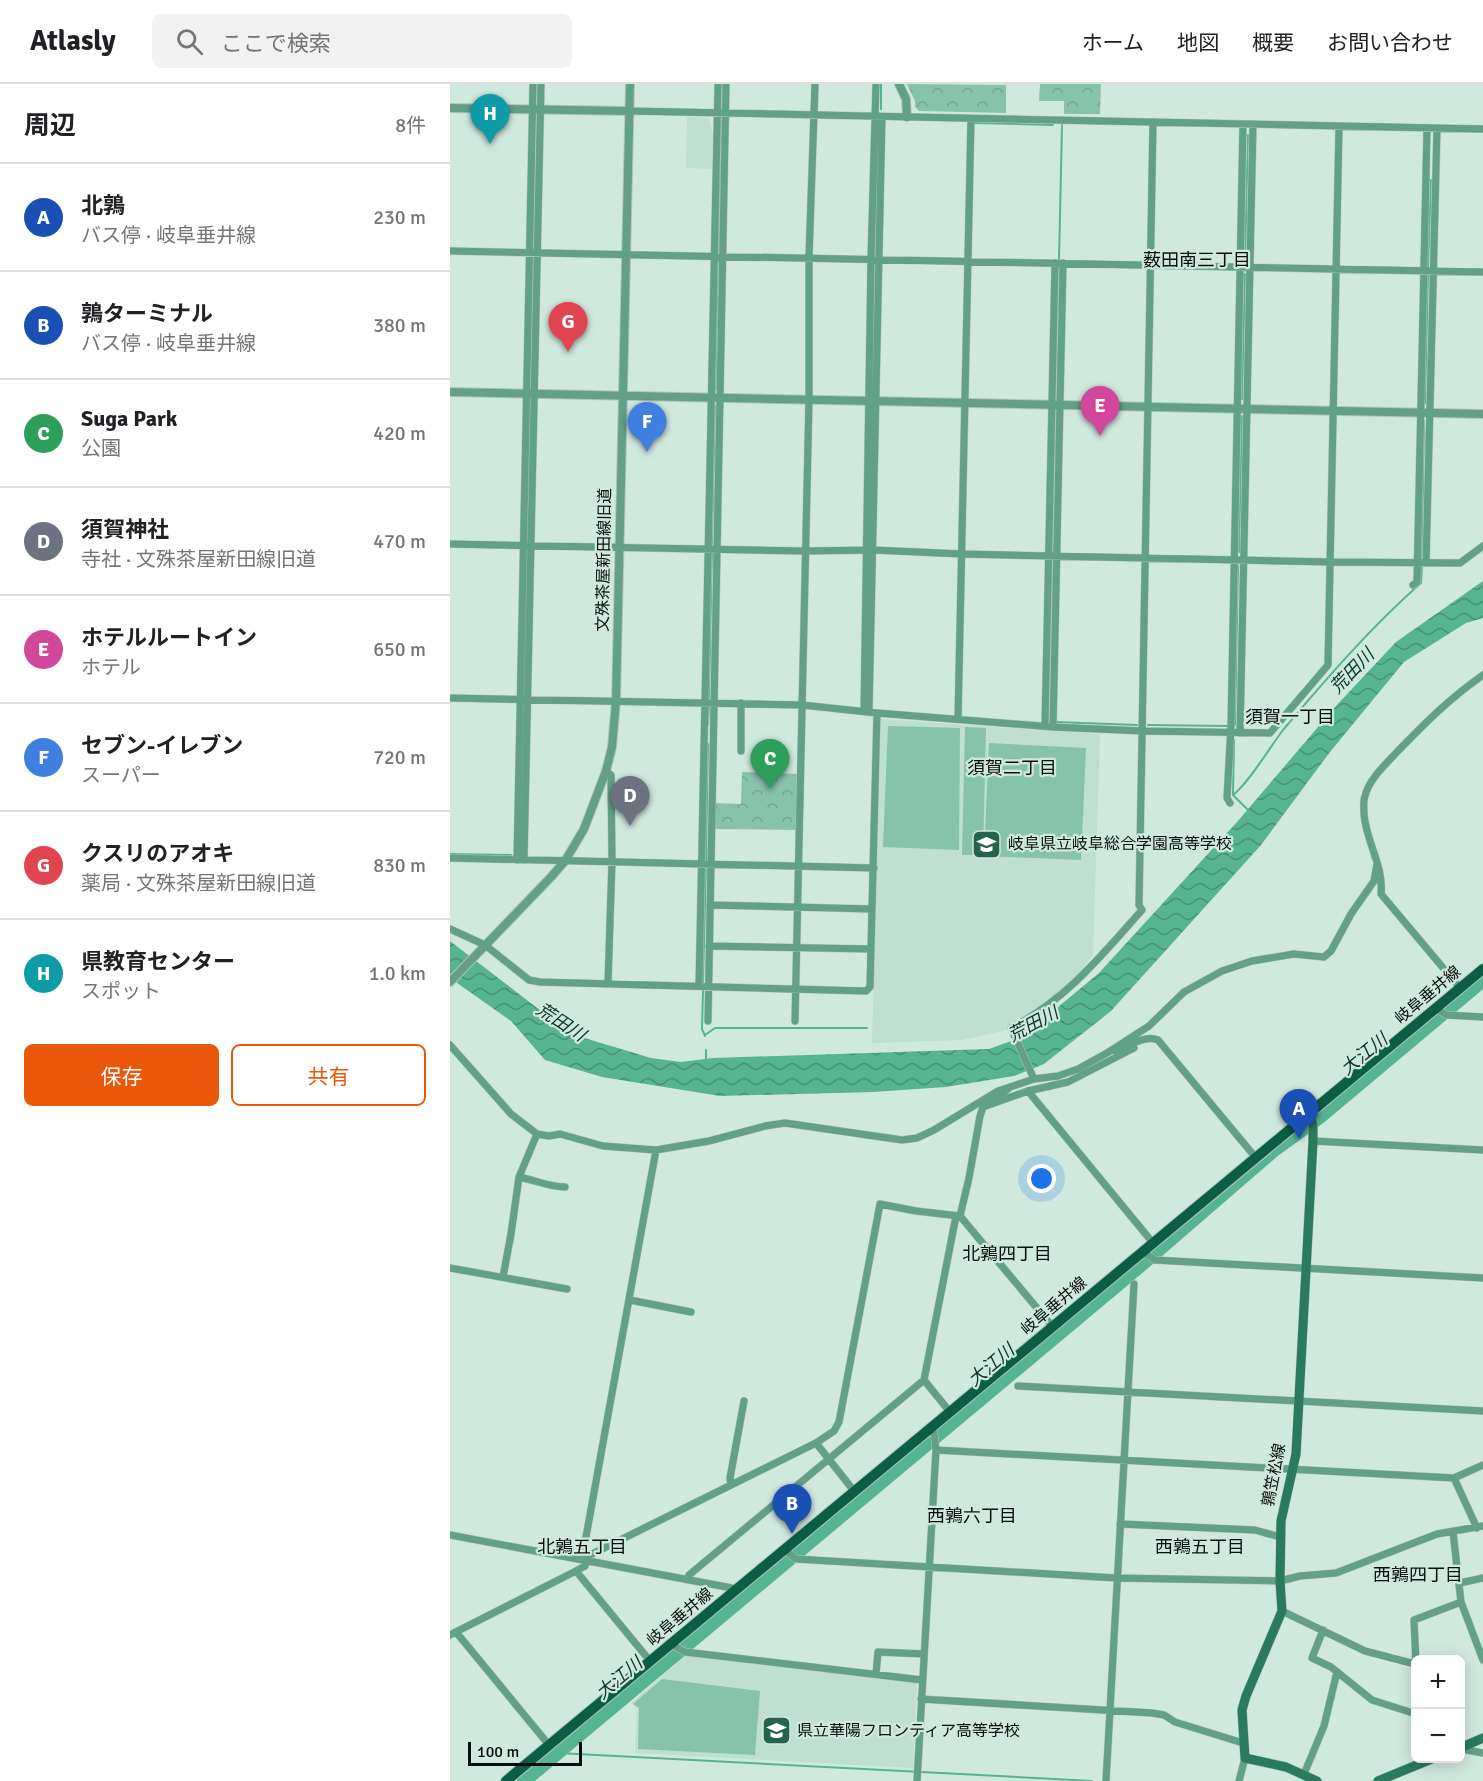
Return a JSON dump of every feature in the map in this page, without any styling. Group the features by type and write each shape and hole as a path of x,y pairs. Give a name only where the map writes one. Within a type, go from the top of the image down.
{"main road":[{"name":"岐阜垂井線","path":"506,1781 650,1661 673,1646 736,1590 786,1552 854,1491 933,1434 950,1412 1052,1326 1145,1253 1153,1243 1256,1158 1311,1119 1440,1011 1460,988 1483,969"},
{"name":"鶉笠松線","path":"1245,1758 1242,1710 1249,1684 1282,1611 1280,1537 1281,1521 1296,1454 1313,1141 1311,1119"},
{"path":"1465,1745 1483,1738"},
{"path":"1245,1758 1286,1767 1317,1781"},
{"path":"1384,1780 1423,1763"}],"street":[{"path":"520,860 531,394 538,253 537,109 533,84"},
{"path":"531,394 529,253 537,109 541,84"},
{"name":"文殊茶屋新田線旧道","path":"450,981 565,861 584,829 606,771 612,747 616,701 630,84"},
{"path":"718,84 722,114"},
{"path":"699,986 714,702 718,257 722,114 726,84"},
{"path":"795,1021 808,400 808,257 815,84"},
{"path":"450,929 483,947 529,980 540,982 866,991 870,987 874,868 870,712 870,551 879,260 879,117 876,84"},
{"path":"899,84 906,99 907,117"},
{"path":"450,108 1483,129"},
{"path":"873,400 871,258 879,117"},
{"path":"958,719 970,119"},
{"path":"1032,1075 1011,1028 1036,1015 1073,985 1142,910 1138,905 1154,122"},
{"path":"1240,733 1244,560 1240,267 1243,124"},
{"path":"1230,803 1227,798 1235,560 1250,268 1253,124"},
{"path":"450,698 802,705 1049,726 1143,731 1270,733 1328,665 1340,127"},
{"path":"1413,585 1418,582 1422,563 1427,129"},
{"path":"1425,413 1433,271 1437,129"},
{"path":"450,251 1483,272"},
{"path":"1054,263 1056,405"},
{"path":"1049,726 1056,405 1063,263"},
{"path":"450,392 1483,414"},
{"path":"708,1021 710,905 706,864 705,702 708,549 716,398"},
{"path":"450,544 1422,563 1460,563 1483,546"},
{"path":"1460,988 1381,894 1382,882 1364,814 1365,796 1376,774 1440,707 1483,675"},
{"path":"741,703 741,751"},
{"path":"606,771 612,775 608,983"},
{"path":"450,858 874,868"},
{"path":"450,1045 511,1114 537,1134 549,1136 560,1134 603,1146 656,1150 709,1141 785,1123 888,1140 902,1140 934,1130 998,1091 1032,1075 1058,1076 1078,1070 1149,1026 1184,992 1222,971 1252,960 1294,954 1324,957 1331,951 1356,906 1374,881 1377,864"},
{"path":"710,905 872,909"},
{"path":"709,946 870,949"},
{"path":"1440,1011 1483,1017"},
{"path":"1107,1053 1113,1053 1150,1038 1158,1040 1256,1158"},
{"path":"983,1107 1028,1091 1068,1082 1150,1038"},
{"path":"688,1579 689,1575 924,1380 958,1216 969,1178 980,1116 983,1107 1012,1086"},
{"path":"1028,1091 1153,1243"},
{"path":"503,1277 519,1177 537,1134"},
{"path":"1313,1141 1483,1150"},
{"path":"549,1745 453,1633 585,1566 656,1150"},
{"path":"519,1177 538,1180 554,1187 565,1187"},
{"path":"585,1560 816,1443 834,1431 839,1422 880,1204 958,1216 1052,1326"},
{"path":"1145,1253 1155,1260 1483,1278"},
{"path":"450,1268 567,1289"},
{"path":"1106,1781 1134,1284"},
{"path":"630,1300 691,1312"},
{"path":"924,1380 950,1412"},
{"path":"1018,1386 1483,1412"},
{"path":"731,1485 730,1478 744,1401"},
{"path":"917,1781 936,1450 933,1434"},
{"path":"816,1443 854,1491"},
{"path":"936,1450 1454,1478 1483,1465"},
{"path":"786,1552 796,1559 928,1567 1116,1578 1280,1581 1300,1576 1336,1573 1417,1540 1437,1534 1480,1527 1454,1478"},
{"path":"1120,1524 1255,1530 1280,1537"},
{"path":"1453,1532 1461,1602 1483,1660"},
{"path":"450,1535 736,1590"},
{"path":"576,1571 650,1661"},
{"path":"1460,1583 1483,1578"},
{"path":"1415,1655 1413,1620 1461,1602"},
{"path":"1282,1611 1365,1651 1411,1663"},
{"path":"1323,1630 1312,1658 1337,1672 1372,1700 1411,1712"},
{"path":"673,1646 683,1651 922,1680"},
{"path":"876,1674 878,1652 924,1654"},
{"path":"1304,1774 1324,1726 1337,1672"},
{"path":"921,1699 1164,1715 1175,1722 1243,1743"},
{"path":"1465,1749 1483,1753"},
{"path":"1239,1781 1245,1758"}],"shaded area":[{"path":"687,117 709,118 713,134 712,169 686,168"},
{"name":"岐阜県立岐阜総合学園高等学校","path":"881,719 1100,734 1093,955 1075,979 1041,1007 1003,1031 962,1040 872,1043"},
{"name":"県立華陽フロンティア高等学校","path":"687,1654 917,1682 913,1768 635,1753 637,1708 631,1703"}],"green space":[{"path":"907,84 1006,85 1006,113 919,111 915,107 915,101"},
{"path":"1040,84 1101,84 1100,114 1064,114 1064,101 1039,101"},
{"path":"888,726 960,728 959,850 883,847"},
{"path":"965,727 986,728 983,855 962,855"},
{"path":"989,743 1086,748 1081,860 984,856"},
{"path":"742,772 799,774 796,830 713,829 714,803 741,804"},
{"path":"662,1679 760,1691 755,1755 638,1749 639,1708 633,1704"}],"water":[{"path":"1483,581 1483,618 1466,623 1404,662 1330,752 1261,845 1111,1011 1044,1064 1014,1076 946,1087 873,1092 720,1096 602,1077 545,1060 511,1021 450,978 450,941 571,1034 651,1058 681,1062 713,1058 989,1049 1022,1037 1099,973 1237,822 1335,707 1396,642"}],"waterway":[{"path":"537,84 537,97"},
{"path":"721,109 722,84"},
{"path":"881,84 881,109"},
{"path":"533,247 537,116"},
{"path":"718,253 721,121"},
{"path":"975,123 1053,125"},
{"path":"1059,260 1062,125"},
{"path":"1245,261 1248,135"},
{"path":"1428,267 1431,180"},
{"path":"530,386 533,259"},
{"path":"716,390 718,260"},
{"path":"1056,397 1059,267"},
{"path":"1242,399 1245,274"},
{"path":"1425,403 1428,274"},
{"path":"528,534 530,402"},
{"path":"712,544 715,406"},
{"path":"1054,535 1056,412"},
{"path":"1239,552 1242,416"},
{"path":"1422,558 1424,421"},
{"path":"709,698 712,551"},
{"path":"1053,559 1053,571"},
{"path":"1235,725 1238,566"},
{"name":"荒田川","path":"1233,795 1252,774 1283,730 1333,673 1384,618 1421,583 1422,566"},
{"path":"524,691 527,577"},
{"path":"521,826 524,706"},
{"path":"708,725 709,707"},
{"path":"1056,722 1137,725"},
{"path":"1148,725 1229,726"},
{"path":"1234,740 1233,795 1249,811"},
{"path":"706,860 708,744"},
{"path":"450,854 511,855"},
{"path":"703,982 706,867"},
{"name":"大江川","path":"524,1781 1140,1266 1274,1150 1321,1116 1483,980"},
{"path":"703,989 702,1029 705,1036"},
{"path":"705,1035 715,1028 867,1028"},
{"path":"706,1050 706,1062"},
{"path":"558,1753 1092,1781"}],"place":[{"name":"県教育センター","path":"490,144"},
{"name":"クスリのアオキ","path":"568,352"},
{"name":"ホテルルートイン","path":"1100,436"},
{"name":"セブン-イレブン","path":"647,452"},
{"name":"Suga Park","path":"770,789"},
{"name":"須賀神社","path":"630,826"},
{"name":"岐阜県立岐阜総合学園高等学校","path":"987,844"},
{"name":"北鶉","path":"1299,1139"},
{"name":"鶉ターミナル","path":"792,1534"},
{"name":"県立華陽フロンティア高等学校","path":"776,1731"}],"district":[{"name":"薮田南三丁目","path":"1197,260"},
{"name":"須賀一丁目","path":"1290,717"},
{"name":"須賀二丁目","path":"1012,768"},
{"name":"北鶉四丁目","path":"1007,1254"},
{"name":"西鶉六丁目","path":"972,1516"},
{"name":"北鶉五丁目","path":"582,1547"},
{"name":"西鶉五丁目","path":"1200,1547"},
{"name":"西鶉四丁目","path":"1418,1575"}]}
